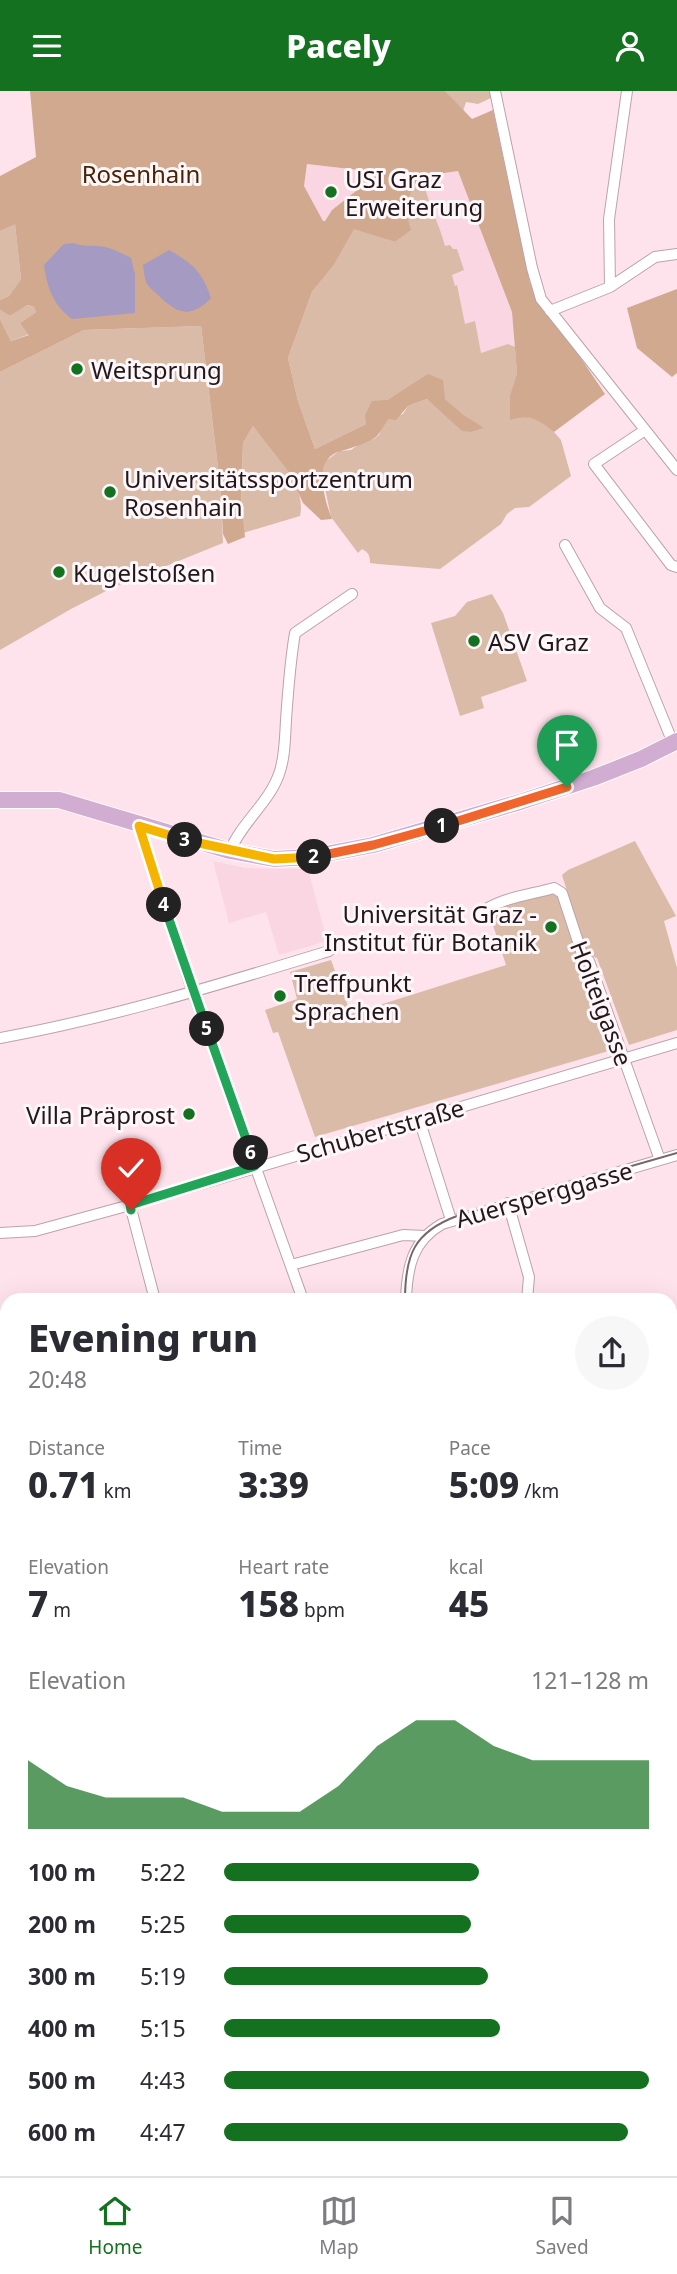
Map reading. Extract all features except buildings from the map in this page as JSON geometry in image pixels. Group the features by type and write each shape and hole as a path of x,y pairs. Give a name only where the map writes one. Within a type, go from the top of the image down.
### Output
{"main road":[{"path":"0,800 59,800 230,851 274,859 320,856 373,845 593,778 675,742"}],"street":[{"path":"495,91 541,299 677,470"},
{"path":"610,287 609,225 627,91"},
{"path":"550,311 610,287 655,257 677,254"},
{"path":"645,429 594,464 671,565 677,567"},
{"path":"565,545 600,608 625,628 675,742"},
{"path":"230,851 235,839 279,773 295,633 352,594"},
{"path":"139,826 193,990 301,1293"},
{"name":"Holteigasse","path":"478,915 484,909 501,902 558,889 584,960 589,961 660,1160"},
{"path":"0,1038 62,1027 329,951"},
{"name":"Schubertstraße","path":"0,1233 35,1231 130,1205 677,1043"},
{"path":"419,1119 451,1220"},
{"name":"Auersperggasse","path":"291,1265 403,1235 425,1236 451,1220 677,1155"},
{"path":"508,1203 529,1277 528,1293"},
{"path":"130,1205 153,1293"},
{"path":"408,1293 411,1261 416,1247 425,1236"}],"shaded area":[{"path":"445,91 490,91 491,98 478,104 466,102 463,111"},
{"name":"USI Graz Erweiterung","path":"307,164 359,169 356,191 332,210 323,222 304,186"},
{"path":"458,171 512,312 517,373 420,381 410,388 423,176"},
{"path":"423,176 445,246 450,245 457,249 464,270 452,275 455,286 457,285 465,324 475,321 481,353 508,344 515,347 517,373 512,391 511,419 523,415 537,419 554,432 561,440 571,476 529,507 515,508 501,524 440,569 370,563 367,553 362,549 358,553 331,517 322,474 326,461 339,451 351,450 364,441 374,439 389,419 403,414 408,406 427,399 472,432 483,428 469,422 423,378 387,400 366,424 315,449 298,401 288,358 312,292 334,265 354,228 395,242 410,230 408,201"},
{"path":"15,223 21,279 9,296 0,300 0,231"},
{"path":"64,244 106,247 131,258 135,274 135,313 72,319 60,308 49,288 44,265"},
{"path":"169,250 190,264 204,281 211,298 197,309 178,310 146,282 143,265"},
{"path":"26,305 34,307 36,312 20,323 30,334 11,341 0,319 0,310 10,316"},
{"name":"Universitätssportzentrum Rosenhain","path":"201,326 220,484 223,543 112,588 0,650 0,372 84,330"},
{"path":"253,426 287,467 298,491 300,516 243,533 243,443"},
{"name":"ASV Graz","path":"492,594 503,613 527,681 481,697 484,708 460,716 431,623 455,616 467,602"},
{"path":"635,841 676,916 664,921 677,968 677,1030 629,1045 597,958 587,954 562,875"},
{"path":"213,861 246,868 308,869 327,941 279,955 266,912 229,923"},
{"path":"557,890 612,1050 315,1137 278,1032 273,1033 265,1010 297,999 290,972 331,960 351,1014 506,965 488,910"}],"green space":[{"name":"Rosenhain","path":"30,91 445,91 472,119 493,110 530,283 605,394 554,432 534,419 523,417 510,420 510,396 517,373 512,312 458,171 423,176 408,201 407,213 411,230 395,242 354,229 334,265 312,292 288,358 298,401 315,449 366,424 365,415 372,401 387,400 428,374 443,380 445,399 484,428 472,432 462,431 427,399 408,406 396,420 389,419 376,437 332,455 326,462 323,470 324,491 332,519 321,520 303,503 289,472 253,426 243,443 241,502 245,537 228,544 223,534 220,484 201,326 84,330 0,372 0,319 11,341 29,335 20,323 36,312 34,307 27,305 10,316 0,310 0,300 9,296 21,279 15,224 0,231 0,176 36,157","holes":["307,164 359,170 356,191 323,221 304,186"]},
{"path":"677,289 677,373 672,377 637,348 627,308"}],"tram line":[{"path":"405,1293 407,1270 415,1247 442,1222 677,1153"}],"place":[{"name":"USI Graz Erweiterung","path":"331,192"},
{"name":"Weitsprung","path":"77,369"},
{"name":"Universitätssportzentrum Rosenhain","path":"110,492"},
{"name":"Kugelstoßen","path":"59,572"},
{"name":"ASV Graz","path":"474,641"},
{"name":"Universität Graz - Institut für Botanik","path":"551,927"},
{"name":"Treffpunkt Sprachen","path":"280,996"},
{"name":"Villa Präprost","path":"189,1114"}],"route":[{"path":"131,1210 130,1205 255,1166 189,981 139,826 245,855 274,859 320,856 373,845 567,787"}]}
